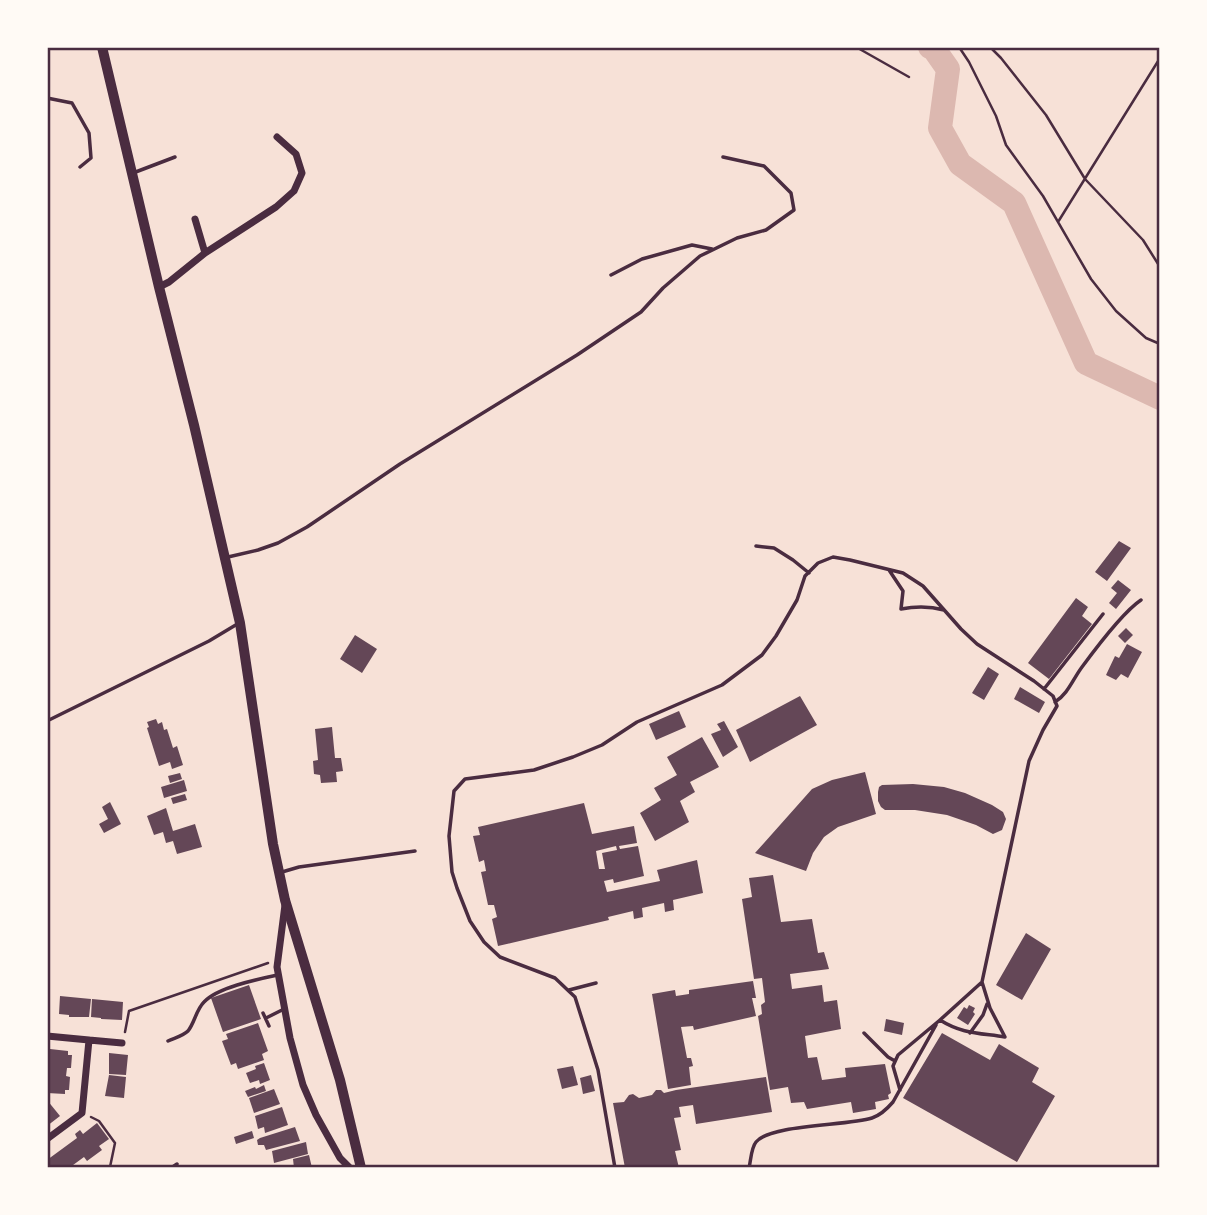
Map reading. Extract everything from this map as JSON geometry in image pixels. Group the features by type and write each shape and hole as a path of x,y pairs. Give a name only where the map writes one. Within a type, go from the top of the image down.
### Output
{"main road":[{"path":"102,47 240,623 273,844 285,900 340,1080 361,1168"}],"street":[{"path":"159,287 205,253 276,207 294,191 302,173 296,153 277,137"},
{"path":"195,219 205,253"},
{"path":"285,900 278,975 290,1038 303,1085 328,1139 350,1168"},
{"path":"47,1036 122,1043"},
{"path":"47,1139 81,1113 89,1040"}],"lane":[{"path":"47,98 72,103 89,132 91,158 80,167"},
{"path":"226,558 278,543 307,527 400,464 640,312 700,256 737,238 766,230 794,210 791,193 764,166 723,156"},
{"path":"131,174 175,157"},
{"path":"611,275 642,259 692,245 714,249"},
{"path":"755,546 774,548 809,572"},
{"path":"615,1168 598,1070 575,997 555,978 500,957 484,942 471,921 452,872 449,836 454,791 465,779 534,770 602,746 637,722 722,685 762,655 797,600 809,572 818,563 832,557 903,573 923,586 977,644 1053,696 1057,706 1029,761 982,982 988,1002 1005,1037 970,1033 939,1022"},
{"path":"888,569 903,591 901,609 929,606 946,610"},
{"path":"1055,702 1062,698 1081,669 1126,613 1141,600"},
{"path":"1044,690 1103,614"},
{"path":"47,720 240,623"},
{"path":"280,872 415,851"},
{"path":"168,1041 187,1033 205,1000 216,993 278,975"},
{"path":"900,1090 893,1066 898,1055 982,982"},
{"path":"569,990 596,983"},
{"path":"970,1033 983,1015 988,1002"},
{"path":"266,1018 284,1009"},
{"path":"263,1013 269,1026"},
{"path":"749,1168 754,1144 762,1136 779,1131 872,1118 886,1111 939,1022"},
{"path":"864,1033 887,1057 895,1061"},
{"path":"171,1168 177,1164"}],"path":[{"path":"856,47 909,77"},
{"path":"959,47 990,105 1006,145 1043,196 1091,279 1116,311 1146,338 1160,344"},
{"path":"992,47 1046,115 1085,179 1143,240 1160,267"},
{"path":"1058,223 1160,58"},
{"path":"127,1022 129,1012 278,960"},
{"path":"81,1113 99,1121 115,1143 110,1167"}],"building":[{"path":"1119,541 1131,548 1107,581 1095,572"},
{"path":"1118,580 1131,590 1116,609 1109,603 1117,593 1111,588"},
{"path":"1076,598 1088,607 1082,616 1092,624 1049,679 1028,663"},
{"path":"1126,628 1133,635 1125,643 1118,636"},
{"path":"355,635 377,649 362,673 340,659"},
{"path":"1127,644 1142,652 1128,678 1121,674 1116,680 1106,675 1115,656 1119,658"},
{"path":"988,667 999,674 984,700 972,693"},
{"path":"1020,687 1045,702 1039,713 1014,699"},
{"path":"800,696 817,725 750,762 736,730"},
{"path":"679,711 686,727 656,740 649,724"},
{"path":"156,719 158,724 162,722 164,730 167,729 173,748 177,746 183,765 172,769 170,762 159,766 147,728 147,722"},
{"path":"724,721 738,747 723,757 711,734 721,730 717,724"},
{"path":"332,727 335,758 341,758 343,771 336,772 337,782 321,783 320,775 314,774 313,761 318,760 315,729"},
{"path":"702,737 719,767 690,782 695,792 680,801 689,822 655,841 640,813 661,800 654,788 677,775 667,757"},
{"path":"865,772 876,814 838,827 824,837 813,853 806,871 755,853 812,789 832,780"},
{"path":"180,773 182,779 170,783 168,776"},
{"path":"184,780 187,791 164,798 161,787"},
{"path":"913,784 944,787 992,805 1003,812 1006,819 1002,830 993,834 947,815 915,810 885,810 881,807 878,801 879,787"},
{"path":"185,794 187,800 173,804 171,798"},
{"path":"110,802 121,824 104,833 99,824 108,819 102,807"},
{"path":"584,803 592,834 634,826 637,843 619,846 620,849 638,846 644,876 614,883 613,879 604,881 607,892 660,881 657,870 697,860 703,893 673,900 674,910 665,912 664,903 642,908 643,917 634,919 633,911 608,917 609,920 498,946 492,919 497,917 494,905 488,905 481,872 486,871 484,860 479,862 473,836 480,835 478,827","holes":["616,846 617,850 602,853 605,869 599,869 596,851"]},
{"path":"166,808 173,831 195,824 202,847 177,854 173,841 166,843 163,832 154,835 147,816"},
{"path":"773,875 781,922 812,919 818,953 824,952 829,969 790,974 792,989 822,985 824,1002 837,1000 841,1029 805,1036 808,1058 817,1057 822,1080 846,1077 845,1068 885,1064 891,1093 888,1095 889,1099 875,1102 876,1109 853,1113 851,1102 807,1109 804,1102 791,1103 788,1087 770,1090 758,1016 762,1014 761,1005 765,1002 762,978 754,979 742,899 752,897 749,878"},
{"path":"1026,933 1051,949 1022,1000 996,985"},
{"path":"753,981 756,998 752,998 756,1016 694,1030 693,1026 681,1027 687,1058 691,1058 693,1066 689,1067 691,1085 668,1089 652,994 675,990 676,996 689,994 689,990"},
{"path":"249,985 261,1019 223,1032 211,998"},
{"path":"60,996 91,999 89,1017 59,1014"},
{"path":"92,999 123,1002 122,1020 91,1017"},
{"path":"969,1005 975,1008 975,1014 968,1025 957,1018 964,1007 967,1009"},
{"path":"886,1019 904,1023 902,1035 884,1031"},
{"path":"258,1023 268,1051 262,1054 264,1060 238,1069 236,1063 231,1065 222,1041 228,1039 226,1034"},
{"path":"942,1033 990,1060 999,1044 1039,1068 1032,1082 1055,1096 1017,1162 903,1098"},
{"path":"50,1049 68,1051 68,1055 72,1055 71,1068 67,1068 66,1076 70,1077 69,1090 65,1090 65,1094 47,1093"},
{"path":"109,1053 128,1055 126,1075 109,1074"},
{"path":"264,1063 270,1080 260,1084 259,1080 250,1083 246,1073"},
{"path":"573,1066 578,1085 562,1089 557,1069"},
{"path":"109,1075 126,1077 124,1098 105,1096"},
{"path":"591,1075 595,1091 583,1094 580,1078"},
{"path":"766,1077 772,1112 696,1124 693,1105 679,1107 681,1117 674,1118 681,1150 675,1151 679,1168 625,1168 613,1103 624,1102 633,1094 639,1098 652,1095 656,1090 664,1093"},
{"path":"264,1085 266,1091 248,1097 245,1091"},
{"path":"274,1089 280,1104 254,1113 249,1098"},
{"path":"47,1100 60,1116 47,1126"},
{"path":"282,1107 288,1125 265,1133 264,1127 258,1129 255,1116"},
{"path":"97,1123 109,1139 99,1146 102,1150 87,1161 84,1157 69,1168 47,1168 47,1160 77,1138 75,1134 80,1130 83,1134"},
{"path":"295,1127 300,1141 266,1150 264,1145 258,1145 257,1140 260,1138"},
{"path":"252,1131 254,1138 236,1144 234,1137"},
{"path":"306,1142 308,1154 274,1163 272,1151"},
{"path":"309,1155 312,1168 294,1168 293,1159"}],"waterway":[{"path":"930,47 948,69 940,128 960,164 1014,203 1086,363 1160,398"}]}
